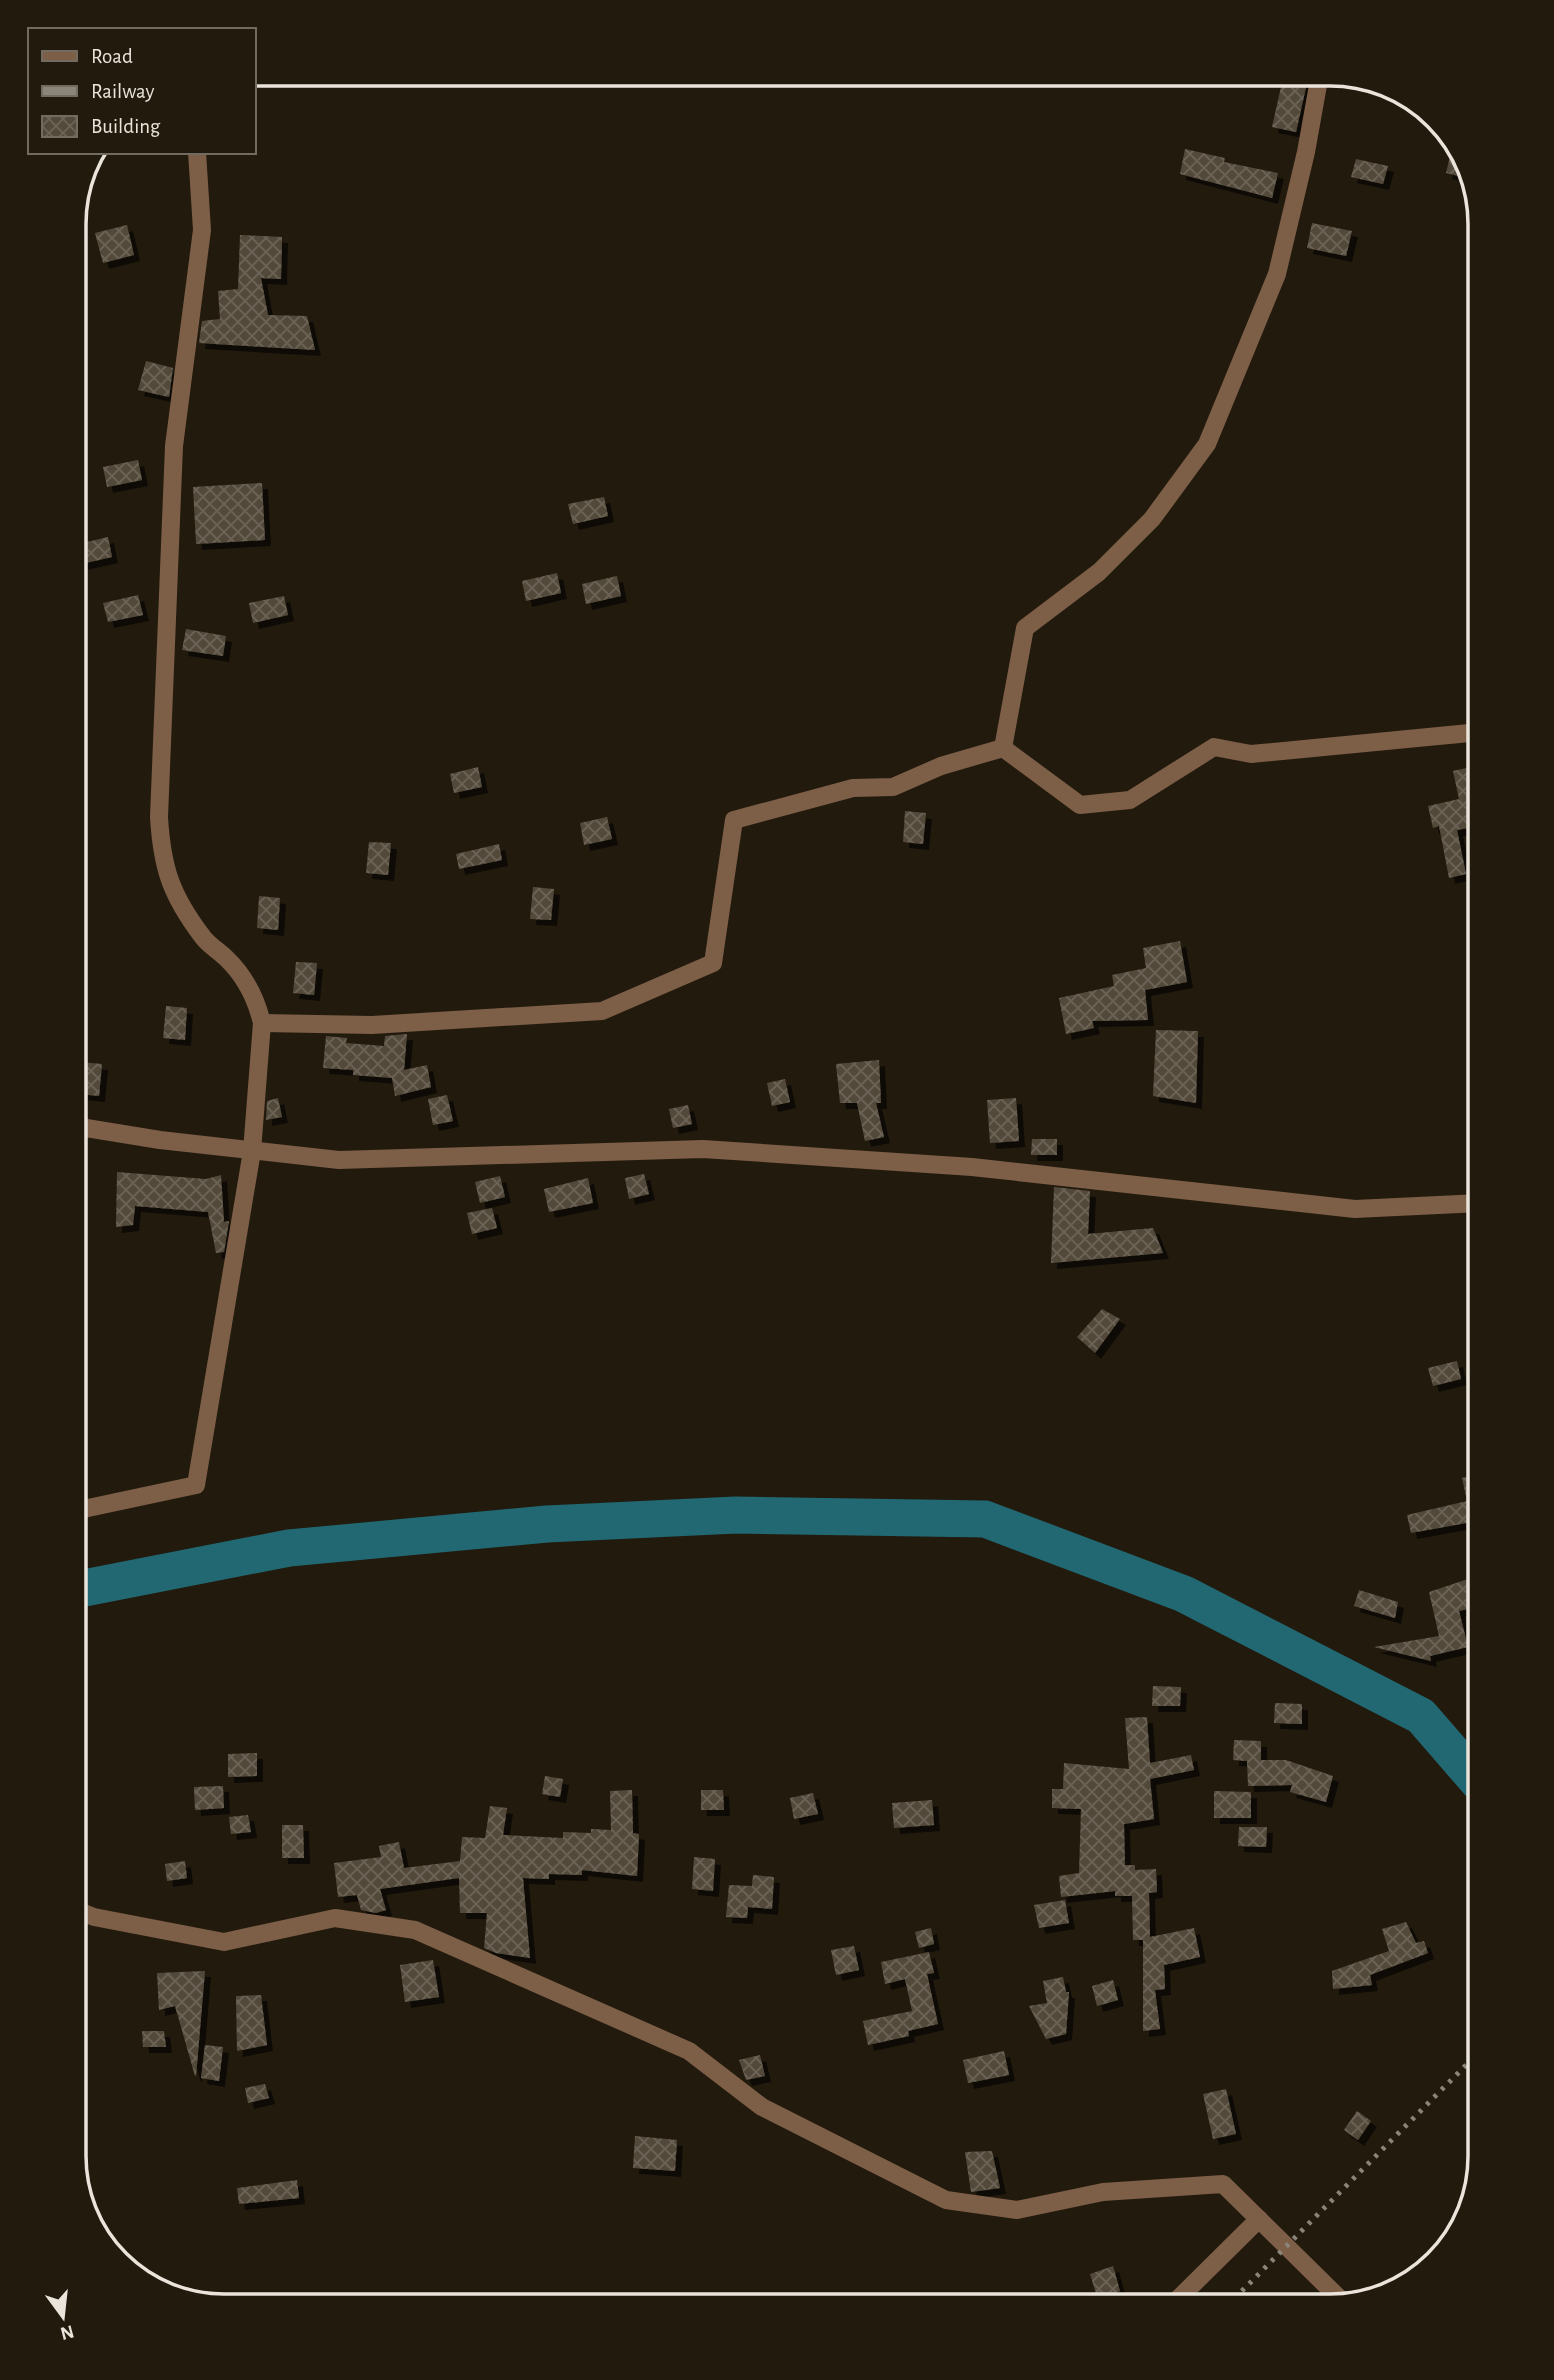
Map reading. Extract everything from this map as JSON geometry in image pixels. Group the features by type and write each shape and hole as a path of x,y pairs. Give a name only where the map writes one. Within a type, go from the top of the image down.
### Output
{"street":[{"path":"1003,748 1025,628 1099,572 1153,519 1207,444 1276,274 1306,152 1318,86"},
{"path":"86,1508 196,1485 252,1151 262,1023 257,1003 244,979 203,938 170,887 161,855 160,790 174,446 184,387 202,230 197,154"},
{"path":"1003,748 1080,805 1130,800 1214,747 1251,754 1468,733"},
{"path":"262,1023 372,1025 602,1011 713,963 734,820 853,788 893,787 941,766 1003,748"},
{"path":"86,1128 339,1160 703,1149 972,1167 1355,1209 1468,1204"},
{"path":"86,1914 224,1942 334,1918 415,1930 689,2051 762,2107 946,2200 1017,2210 1103,2192 1223,2184 1335,2294"},
{"path":"1183,2294 1259,2219"}],"building":[{"path":"1281,86 1306,86 1296,132 1272,127"},
{"path":"1185,149 1225,158 1224,162 1278,173 1272,198 1180,174"},
{"path":"1450,156 1460,176 1446,173"},
{"path":"1356,159 1388,166 1383,184 1351,177"},
{"path":"1312,223 1352,231 1346,256 1307,248"},
{"path":"127,225 134,255 103,263 95,233"},
{"path":"240,235 282,237 281,279 261,278 268,315 307,316 315,350 199,343 202,321 220,319 218,291 238,289"},
{"path":"146,361 173,368 169,397 138,390"},
{"path":"138,460 142,480 107,487 103,467"},
{"path":"262,483 265,540 196,544 193,487"},
{"path":"604,497 608,516 573,524 568,504"},
{"path":"108,537 112,557 86,563 86,542"},
{"path":"557,573 561,593 526,601 522,581"},
{"path":"617,576 621,596 586,604 582,584"},
{"path":"138,595 143,615 108,622 103,603"},
{"path":"284,596 288,615 253,623 249,603"},
{"path":"186,629 226,636 223,656 182,650"},
{"path":"478,767 482,787 454,793 450,774"},
{"path":"1468,768 1468,828 1457,830 1466,874 1449,878 1439,826 1433,828 1428,806 1459,799 1453,771"},
{"path":"905,811 926,813 923,844 903,842"},
{"path":"607,817 612,839 584,845 580,823"},
{"path":"369,842 391,843 388,875 366,873"},
{"path":"499,844 502,860 459,869 456,854"},
{"path":"533,887 554,889 551,920 530,919"},
{"path":"259,896 280,898 278,930 257,928"},
{"path":"1180,941 1187,982 1145,990 1148,1020 1092,1021 1094,1028 1066,1034 1059,998 1114,986 1112,975 1146,968 1143,948"},
{"path":"296,962 317,963 314,995 293,993"},
{"path":"166,1006 187,1008 185,1040 163,1038"},
{"path":"1156,1030 1198,1031 1196,1103 1153,1096"},
{"path":"407,1034 404,1070 427,1065 431,1087 395,1096 392,1078 353,1075 353,1070 323,1068 326,1036 347,1038 346,1043 384,1046 385,1036"},
{"path":"879,1060 881,1103 876,1103 884,1137 865,1141 857,1103 840,1103 836,1064"},
{"path":"86,1063 102,1064 99,1096 86,1095"},
{"path":"785,1079 790,1102 772,1106 767,1083"},
{"path":"447,1095 453,1121 433,1125 428,1099"},
{"path":"278,1098 282,1117 266,1120 267,1101"},
{"path":"1016,1098 1019,1141 990,1143 987,1100"},
{"path":"688,1105 692,1124 673,1128 669,1109"},
{"path":"1032,1139 1057,1139 1057,1155 1031,1155"},
{"path":"117,1172 206,1179 221,1175 224,1222 229,1221 224,1252 216,1253 208,1212 135,1206 133,1225 116,1227"},
{"path":"644,1174 649,1194 629,1199 625,1178"},
{"path":"500,1176 505,1197 480,1203 475,1182"},
{"path":"588,1178 593,1203 549,1212 544,1189"},
{"path":"1054,1187 1090,1191 1088,1234 1153,1228 1163,1253 1051,1263"},
{"path":"492,1208 497,1228 472,1234 467,1213"},
{"path":"1102,1309 1120,1319 1095,1353 1077,1337"},
{"path":"1457,1361 1461,1379 1433,1386 1428,1368"},
{"path":"1468,1477 1468,1523 1411,1533 1407,1515 1467,1501 1462,1478"},
{"path":"1468,1579 1468,1609 1459,1611 1468,1647 1430,1656 1431,1661 1374,1647 1439,1636 1429,1592"},
{"path":"1359,1590 1398,1602 1395,1618 1354,1606"},
{"path":"1153,1686 1181,1687 1180,1706 1152,1706"},
{"path":"1275,1703 1302,1704 1302,1724 1274,1723"},
{"path":"1147,1717 1150,1763 1191,1755 1194,1770 1150,1779 1154,1819 1124,1824 1125,1865 1135,1865 1135,1870 1156,1869 1157,1892 1149,1893 1150,1937 1194,1928 1200,1957 1164,1965 1165,1989 1155,1990 1160,2029 1143,2031 1143,1940 1133,1940 1132,1896 1115,1896 1115,1891 1061,1897 1059,1876 1079,1873 1081,1809 1052,1808 1052,1789 1063,1789 1064,1763 1129,1769 1125,1718"},
{"path":"1234,1740 1261,1741 1261,1760 1286,1760 1333,1776 1326,1802 1290,1792 1292,1785 1248,1786 1247,1761 1233,1760"},
{"path":"257,1753 257,1776 228,1777 228,1754"},
{"path":"545,1776 563,1779 560,1797 542,1794"},
{"path":"223,1786 224,1808 195,1810 194,1787"},
{"path":"632,1790 633,1833 639,1834 637,1876 582,1870 582,1875 549,1874 549,1879 523,1878 530,1958 496,1953 484,1948 487,1913 460,1913 459,1878 380,1889 386,1910 376,1913 361,1910 357,1895 338,1897 334,1863 381,1857 379,1846 399,1842 404,1868 460,1861 462,1837 485,1838 490,1806 507,1808 503,1835 563,1838 563,1832 591,1833 591,1829 611,1830 610,1791"},
{"path":"701,1790 723,1790 724,1810 701,1810"},
{"path":"1214,1791 1251,1792 1251,1818 1214,1818"},
{"path":"813,1793 818,1814 794,1819 790,1798"},
{"path":"932,1800 934,1825 894,1828 892,1803"},
{"path":"248,1815 251,1832 231,1834 229,1817"},
{"path":"282,1825 303,1825 304,1858 282,1858"},
{"path":"1239,1827 1267,1827 1266,1847 1238,1846"},
{"path":"694,1857 715,1859 713,1891 692,1889"},
{"path":"185,1861 187,1878 167,1881 165,1864"},
{"path":"753,1875 774,1877 772,1909 748,1907 747,1918 726,1917 729,1885 752,1886"},
{"path":"1065,1900 1069,1923 1039,1928 1034,1905"},
{"path":"1406,1922 1416,1943 1424,1941 1428,1953 1370,1975 1372,1985 1333,1989 1332,1971 1389,1951 1382,1929"},
{"path":"931,1928 934,1944 919,1948 915,1932"},
{"path":"854,1946 859,1970 836,1975 831,1950"},
{"path":"929,1952 934,1973 927,1974 938,2024 908,2031 909,2036 868,2045 863,2021 912,2011 905,1979 885,1984 881,1962"},
{"path":"433,1960 439,1997 405,2002 400,1965"},
{"path":"205,1971 195,2076 175,2006 159,2010 157,1973"},
{"path":"1063,1977 1066,1992 1069,1992 1066,2034 1046,2039 1029,2006 1047,2003 1043,1981"},
{"path":"1113,1980 1118,2000 1097,2006 1092,1986"},
{"path":"261,1995 267,2045 237,2051 236,1996"},
{"path":"142,2031 164,2031 166,2047 143,2047"},
{"path":"205,2045 223,2047 219,2081 201,2078"},
{"path":"1004,2051 1009,2075 968,2083 963,2060"},
{"path":"760,2055 765,2076 746,2080 739,2060"},
{"path":"265,2084 269,2098 248,2103 245,2088"},
{"path":"1226,2089 1236,2134 1213,2139 1203,2094"},
{"path":"1357,2111 1371,2121 1358,2140 1344,2130"},
{"path":"635,2136 677,2140 675,2171 633,2168"},
{"path":"992,2151 1000,2188 971,2192 965,2152"},
{"path":"297,2180 299,2198 239,2204 237,2188"},
{"path":"1113,2266 1120,2291 1096,2294 1090,2274"}],"waterway":[{"path":"86,1588 289,1548 547,1524 736,1515 985,1519 1184,1594 1421,1716 1468,1770"}],"railway":[{"path":"1239,2294 1468,2063"}]}
